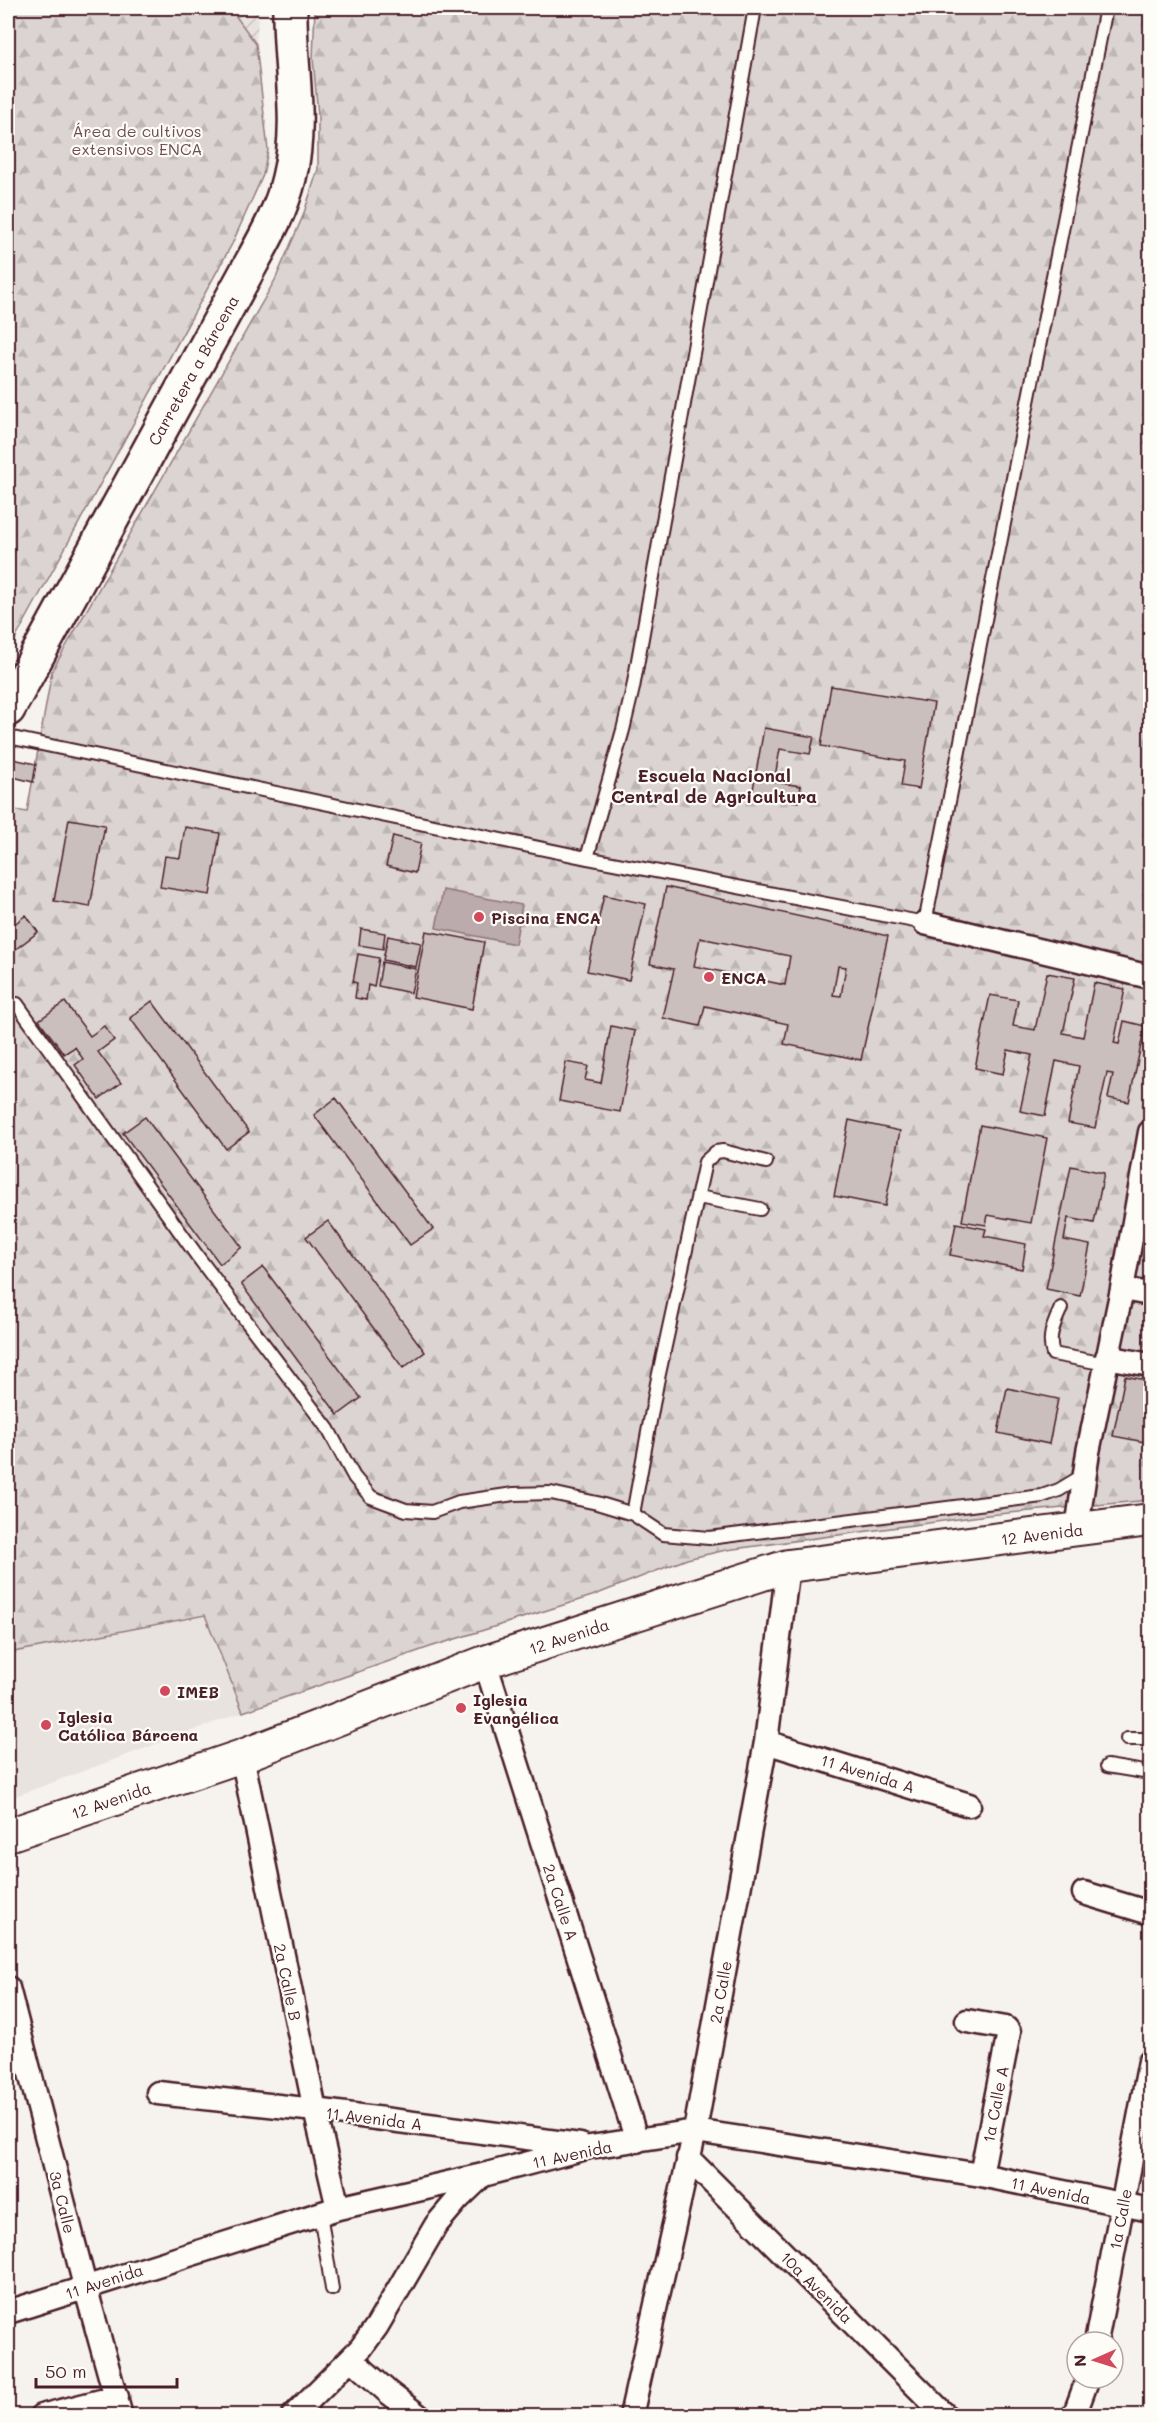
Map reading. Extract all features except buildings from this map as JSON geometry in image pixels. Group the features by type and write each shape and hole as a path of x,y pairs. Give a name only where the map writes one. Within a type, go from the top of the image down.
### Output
{"main road":[{"name":"Carretera a Bárcena","path":"8,709 252,262 282,201 291,166 295,130 290,8"},
{"name":"12 Avenida","path":"8,1835 242,1756 485,1662 788,1566 1150,1520"}],"street":[{"path":"925,923 1150,977"},
{"path":"1077,1529 1084,1475 1122,1289 1150,1132"},
{"path":"1122,1289 1150,1294"},
{"path":"1107,1360 1150,1365"},
{"name":"2a Calle","path":"631,2415 695,2131 766,1742 788,1566"},
{"name":"2a Calle A","path":"485,1662 637,2141"},
{"name":"11 Avenida A","path":"766,1742 969,1805"},
{"name":"2a Calle B","path":"242,1756 315,2110 329,2210"},
{"path":"1084,1893 1150,1913"},
{"name":"3a Calle","path":"8,1988 15,2048 119,2406"},
{"name":"1a Calle A","path":"967,2021 1006,2028 1009,2032 981,2175"},
{"name":"1a Calle","path":"1098,2330 1150,2061"},
{"name":"11 Avenida A","path":"158,2093 315,2110 590,2146"},
{"name":"11 Avenida","path":"8,2312 329,2210 483,2175 590,2146 695,2131 981,2175 1150,2210"},
{"name":"10a Avenida","path":"688,2158 941,2413"},
{"path":"294,2415 362,2348 436,2225 483,2175"},
{"path":"351,2359 389,2393 419,2415"},
{"path":"1074,2415 1083,2390"},
{"path":"41,2415 119,2406"}],"lane":[{"path":"587,858 633,688 755,8"},
{"path":"8,737 587,858 925,923 1106,8"},
{"path":"18,1004 198,1257 328,1428 354,1477 371,1497 406,1510 432,1512 459,1502 514,1494 551,1493 633,1514 663,1534 709,1538 1042,1496 1059,1491 1084,1475"},
{"path":"633,1514 657,1383 705,1162 716,1152 730,1152 766,1162"},
{"path":"698,1197 760,1209"},
{"path":"1061,1308 1052,1327 1049,1343 1053,1354 1107,1360"},
{"path":"1127,1738 1150,1739"},
{"path":"1107,1766 1150,1773"},
{"name":"2a Calle B","path":"329,2210 332,2289"}],"shaded area":[{"path":"230,8 259,8 256,44"},
{"name":"Piscina ENCA","path":"443,890 522,905 515,944 436,928"},
{"path":"205,1615 243,1712 8,1799 8,1652"}],"green space":[{"name":"Área de cultivos extensivos ENCA","path":"8,8 230,8 256,44 268,150 263,175 232,244 8,652"},
{"path":"315,8 1150,8 1150,1500 988,1515 726,1550 687,1559 592,1596 430,1647 243,1712 205,1615 8,1653 8,809 27,812 52,671 275,280 303,216 318,169 318,116 313,58"}],"place":[{"name":"Piscina ENCA","path":"479,917"},
{"name":"ENCA","path":"709,977"},
{"name":"IMEB","path":"165,1691"},
{"name":"Iglesia Evangélica","path":"461,1708"},
{"name":"Iglesia Católica Bárcena","path":"46,1725"}],"district":[{"name":"Escuela Nacional Central de Agricultura","path":"714,785"}]}
